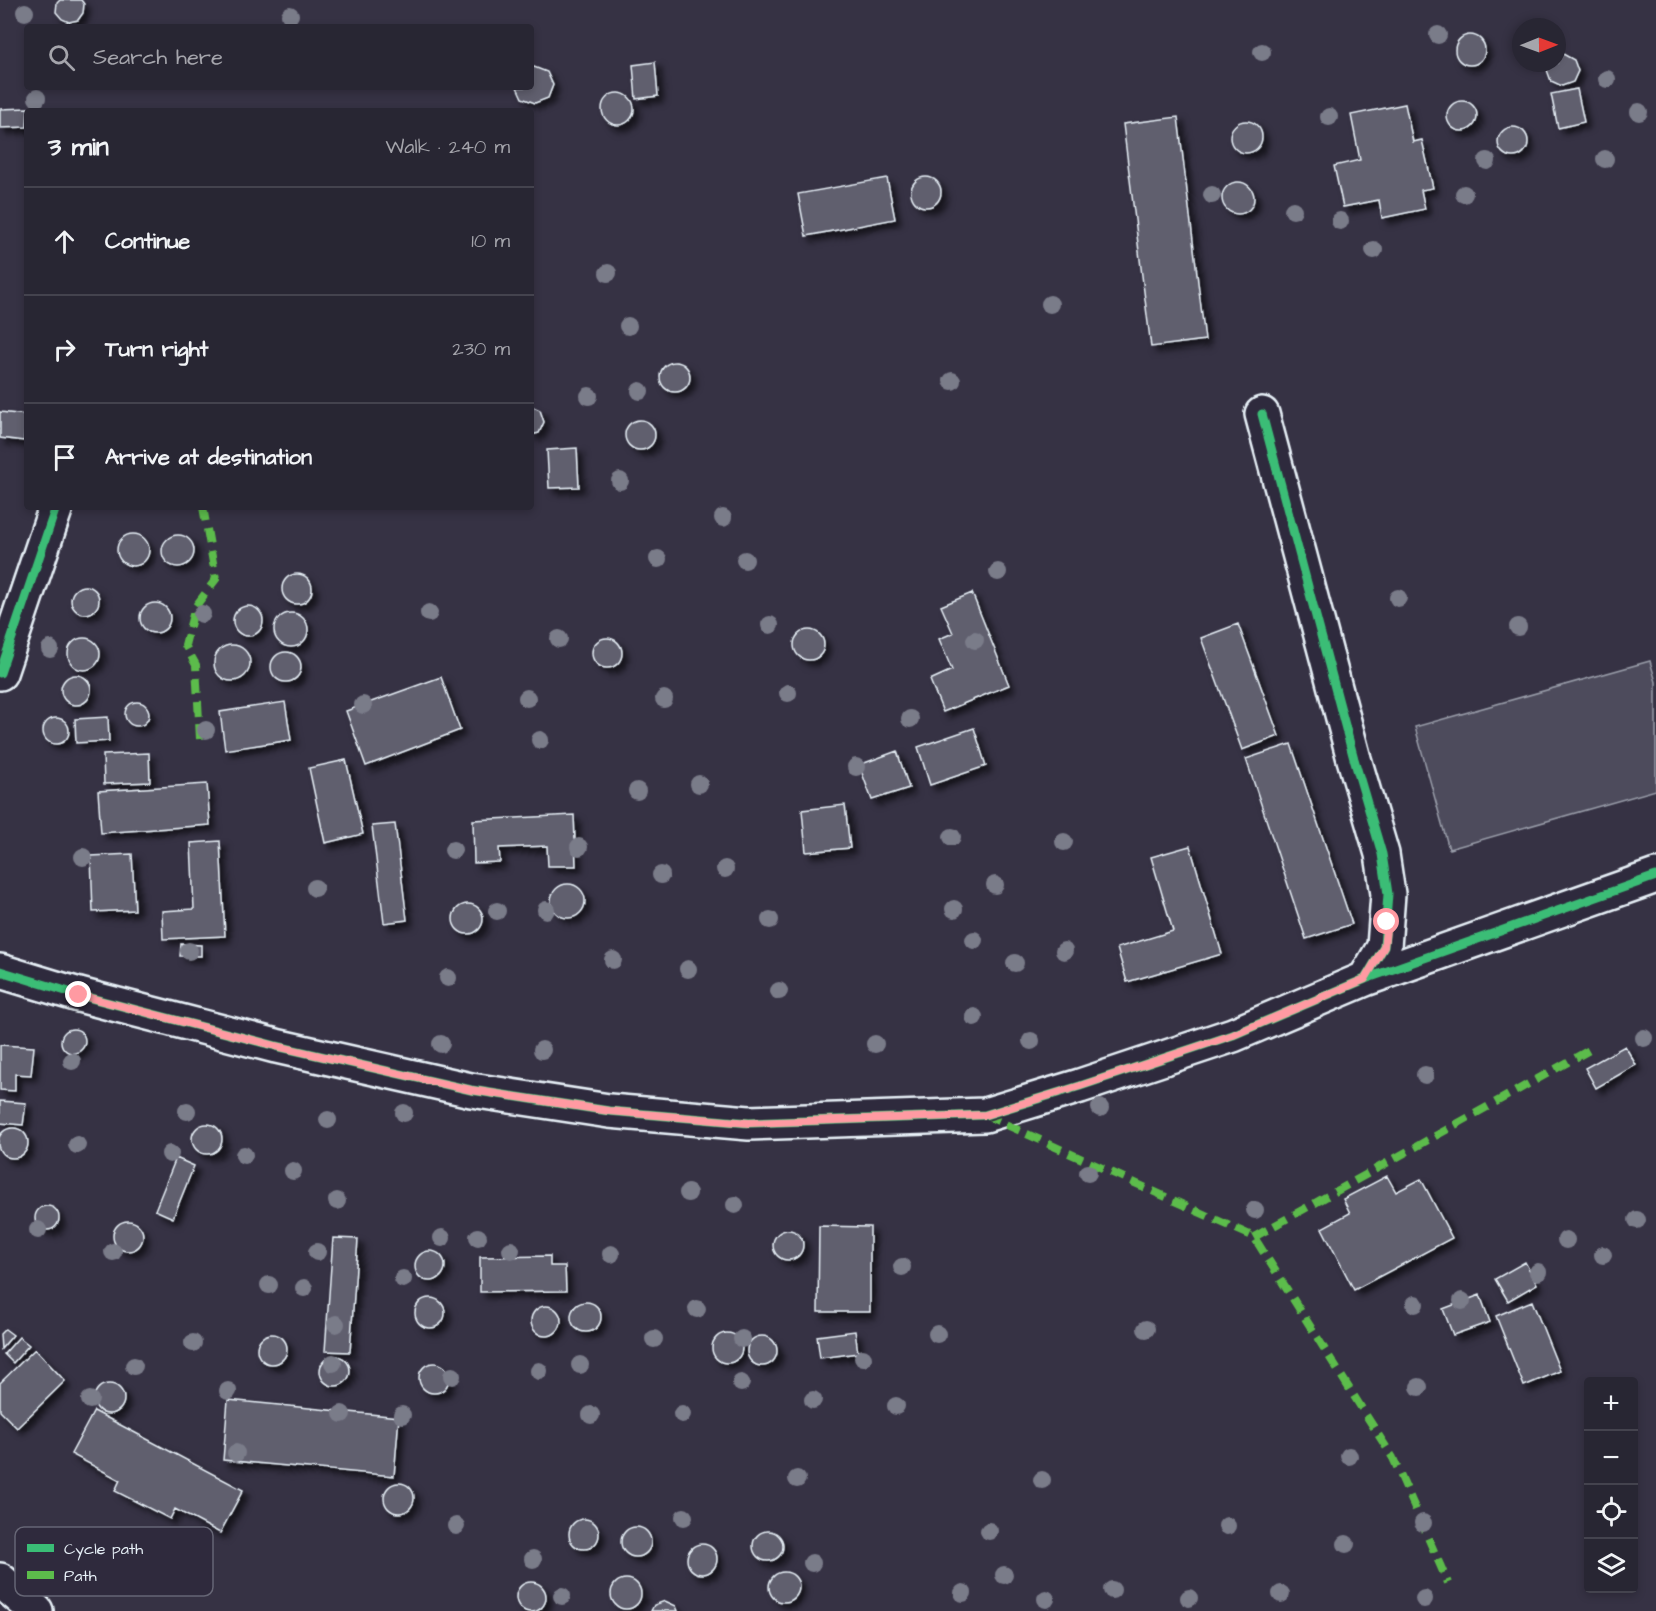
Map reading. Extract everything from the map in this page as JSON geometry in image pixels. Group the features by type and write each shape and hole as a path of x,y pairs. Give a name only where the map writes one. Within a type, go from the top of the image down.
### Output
{"street":[{"path":"1262,414 1354,759 1382,855 1388,894 1384,947 1365,979"},
{"path":"0,673 55,510"},
{"path":"0,971 79,995 276,1046 471,1090 609,1111 749,1123 985,1115 1233,1035 1365,979 1656,876"},
{"path":"0,1580 15,1593"},
{"path":"19,1596 36,1611"}],"shaded area":[{"path":"1650,661 1656,682 1656,790 1449,849 1415,727"}],"building":[{"path":"60,0 81,0 84,4 83,13 78,20 69,22 62,19 56,12 57,3"},
{"path":"1470,35 1476,36 1484,44 1484,56 1476,64 1470,65 1464,64 1456,56 1455,50 1456,44 1464,36"},
{"path":"1566,56 1574,60 1578,71 1573,82 1562,86 1551,81 1548,72 1566,72"},
{"path":"655,62 658,96 636,99 633,65"},
{"path":"534,67 547,72 553,85 548,98 535,103 522,98 518,90 534,90"},
{"path":"1577,89 1584,122 1558,128 1551,94"},
{"path":"618,93 629,98 634,109 629,120 618,125 607,120 602,109 607,98"},
{"path":"1462,101 1473,105 1477,116 1473,127 1462,131 1451,127 1447,116 1451,105"},
{"path":"1405,104 1413,142 1422,140 1433,188 1421,190 1425,209 1382,218 1379,200 1343,207 1334,166 1360,160 1351,115"},
{"path":"24,108 24,127 0,128 0,109"},
{"path":"1178,117 1205,340 1151,347 1123,124"},
{"path":"1246,121 1257,126 1262,137 1257,148 1246,153 1235,148 1230,137 1235,126"},
{"path":"1513,127 1524,131 1528,142 1524,153 1513,157 1502,153 1498,142 1502,131"},
{"path":"926,177 937,181 941,192 937,203 926,207 915,203 911,192 915,181"},
{"path":"887,178 895,219 806,236 798,194"},
{"path":"1238,182 1250,186 1254,198 1250,210 1238,214 1226,210 1222,198 1226,186"},
{"path":"675,362 686,366 690,377 686,388 675,392 664,388 660,377 664,366"},
{"path":"534,407 540,410 544,422 539,433 534,434"},
{"path":"0,412 24,415 24,441 0,438"},
{"path":"640,420 651,424 655,435 651,446 640,450 629,446 625,435 629,424"},
{"path":"577,448 579,487 549,488 547,450"},
{"path":"133,534 144,539 149,550 144,561 133,566 122,561 117,550 122,539"},
{"path":"178,535 189,540 194,551 189,562 178,567 167,562 162,551 167,540"},
{"path":"297,574 308,578 312,589 308,600 297,604 286,600 282,589 286,578"},
{"path":"85,586 95,590 99,600 95,610 85,614 75,610 71,600 75,590"},
{"path":"972,593 1009,685 943,712 930,680 952,670 939,639 953,633 941,606"},
{"path":"155,603 166,607 170,618 166,629 155,633 144,629 140,618 144,607"},
{"path":"248,606 259,610 263,621 259,632 248,636 237,632 233,621 237,610"},
{"path":"291,613 303,618 308,630 303,642 291,647 279,642 274,630 279,618"},
{"path":"1238,624 1279,736 1242,750 1201,638"},
{"path":"809,630 820,634 824,645 820,656 809,660 798,656 794,645 798,634"},
{"path":"84,638 96,642 100,654 96,666 84,670 72,666 68,654 72,642"},
{"path":"607,638 618,642 622,653 618,664 607,668 596,664 592,653 596,642"},
{"path":"232,645 244,651 250,663 244,675 232,681 220,675 214,663 220,651"},
{"path":"286,652 297,656 301,667 297,678 286,682 275,678 271,667 275,656"},
{"path":"76,675 87,679 91,690 87,701 76,705 65,701 61,690 65,679"},
{"path":"441,677 460,730 366,766 346,711"},
{"path":"137,702 146,705 149,714 146,723 137,726 128,723 125,714 128,705"},
{"path":"285,702 291,740 225,750 220,712"},
{"path":"108,717 109,741 76,743 75,719"},
{"path":"56,718 65,722 69,731 65,740 56,744 47,740 43,731 47,722"},
{"path":"974,728 986,766 930,785 918,747"},
{"path":"1291,744 1352,924 1306,939 1246,759"},
{"path":"897,751 909,788 872,800 859,765"},
{"path":"149,753 150,782 104,784 103,755"},
{"path":"346,760 363,834 325,843 309,768"},
{"path":"207,784 210,825 101,833 98,791"},
{"path":"845,805 850,848 806,852 802,810"},
{"path":"574,815 576,866 548,866 547,846 499,848 500,862 474,863 473,820"},
{"path":"395,824 407,920 384,923 372,826"},
{"path":"220,841 225,936 163,939 162,911 194,909 191,843"},
{"path":"1190,846 1222,954 1127,982 1117,948 1173,931 1151,857"},
{"path":"132,854 135,910 93,912 91,856"},
{"path":"568,884 580,889 585,901 580,913 568,918 556,913 551,901 556,889"},
{"path":"468,904 479,908 483,919 479,930 468,934 457,930 453,919 457,908"},
{"path":"181,944 201,945 201,956 180,956"},
{"path":"73,1029 82,1032 85,1041 82,1050 73,1053 64,1050 61,1041 64,1032"},
{"path":"0,1045 34,1047 31,1075 15,1074 15,1091 0,1090"},
{"path":"1625,1046 1636,1065 1596,1088 1585,1068"},
{"path":"0,1101 26,1103 23,1125 0,1123"},
{"path":"207,1124 218,1128 222,1139 218,1150 207,1154 196,1150 192,1139 196,1128"},
{"path":"7,1129 19,1129 27,1137 27,1149 19,1157 7,1157 -1,1149 -1,1137"},
{"path":"176,1158 194,1166 173,1218 155,1210"},
{"path":"1387,1176 1396,1192 1421,1179 1452,1238 1354,1290 1322,1228 1350,1213 1343,1199"},
{"path":"47,1206 52,1207 58,1213 58,1223 52,1229 47,1230 42,1229 36,1223 35,1218 36,1213 42,1207"},
{"path":"128,1221 139,1225 143,1236 139,1247 128,1251 117,1247 113,1236 117,1225"},
{"path":"819,1226 870,1227 870,1312 818,1312"},
{"path":"788,1230 799,1234 803,1245 799,1256 788,1260 777,1256 773,1245 777,1234"},
{"path":"333,1238 358,1239 350,1352 325,1351"},
{"path":"430,1251 441,1255 445,1266 441,1277 430,1281 419,1277 415,1266 419,1255"},
{"path":"550,1256 550,1266 565,1266 566,1291 480,1292 480,1257"},
{"path":"1525,1262 1537,1284 1508,1301 1495,1279"},
{"path":"1480,1295 1490,1322 1453,1335 1443,1309"},
{"path":"430,1298 441,1302 445,1313 441,1324 430,1328 419,1324 415,1313 419,1302"},
{"path":"1532,1301 1560,1371 1524,1386 1496,1316"},
{"path":"586,1302 597,1306 601,1317 597,1328 586,1332 575,1328 571,1317 575,1306"},
{"path":"546,1306 557,1310 561,1321 557,1332 546,1336 535,1332 531,1321 535,1310"},
{"path":"5,1329 13,1335 1,1349 0,1334"},
{"path":"855,1331 858,1353 820,1358 817,1336"},
{"path":"727,1333 738,1337 742,1348 738,1359 727,1363 716,1359 712,1348 716,1337"},
{"path":"272,1334 283,1338 287,1349 283,1360 272,1364 261,1360 257,1349 261,1338"},
{"path":"762,1336 773,1340 777,1351 773,1362 762,1366 751,1362 747,1351 751,1340"},
{"path":"19,1337 29,1345 13,1363 4,1354"},
{"path":"35,1349 65,1381 17,1428 0,1411 0,1383"},
{"path":"335,1356 346,1360 350,1371 346,1382 335,1386 324,1382 320,1371 324,1360"},
{"path":"434,1363 445,1367 449,1378 445,1389 434,1393 423,1389 419,1378 423,1367"},
{"path":"109,1384 120,1388 124,1399 120,1410 109,1414 98,1410 94,1399 98,1388"},
{"path":"228,1400 399,1417 394,1476 223,1460"},
{"path":"94,1411 243,1490 220,1533 213,1527 209,1527 175,1509 170,1519 115,1491 120,1480 71,1454"},
{"path":"399,1483 410,1487 414,1498 410,1509 399,1513 388,1509 384,1498 388,1487"},
{"path":"584,1519 595,1523 599,1534 595,1545 584,1549 573,1545 569,1534 573,1523"},
{"path":"636,1527 647,1531 651,1542 647,1553 636,1557 625,1553 621,1542 625,1531"},
{"path":"768,1531 779,1535 783,1546 779,1557 768,1561 757,1557 753,1546 757,1535"},
{"path":"702,1544 713,1548 717,1559 713,1570 702,1574 691,1570 687,1559 691,1548"},
{"path":"784,1572 795,1576 799,1587 795,1598 784,1602 773,1598 769,1587 773,1576"},
{"path":"626,1579 637,1583 641,1594 637,1605 626,1609 615,1605 611,1594 615,1583"},
{"path":"531,1582 542,1586 546,1597 542,1608 531,1612 520,1608 516,1597 520,1586"},
{"path":"665,1601 676,1606 678,1611 651,1611 654,1605"}],"marked path":[{"path":"200,739 196,665 185,645 195,607 216,579 204,510"},
{"path":"1254,1237 1593,1048"},
{"path":"985,1115 1254,1237 1393,1458 1448,1583"}],"cycle path":[{"path":"1262,414 1354,759 1382,854 1388,894 1384,947 1365,979"},
{"path":"0,673 55,510"},
{"path":"0,971 79,995 276,1046 471,1090 609,1111 749,1123 985,1115 1233,1035 1365,979 1656,876"}],"route":[{"path":"79,995 276,1046 471,1090 609,1111 749,1123 985,1115 1233,1035 1365,979 1384,947 1387,922"}]}
